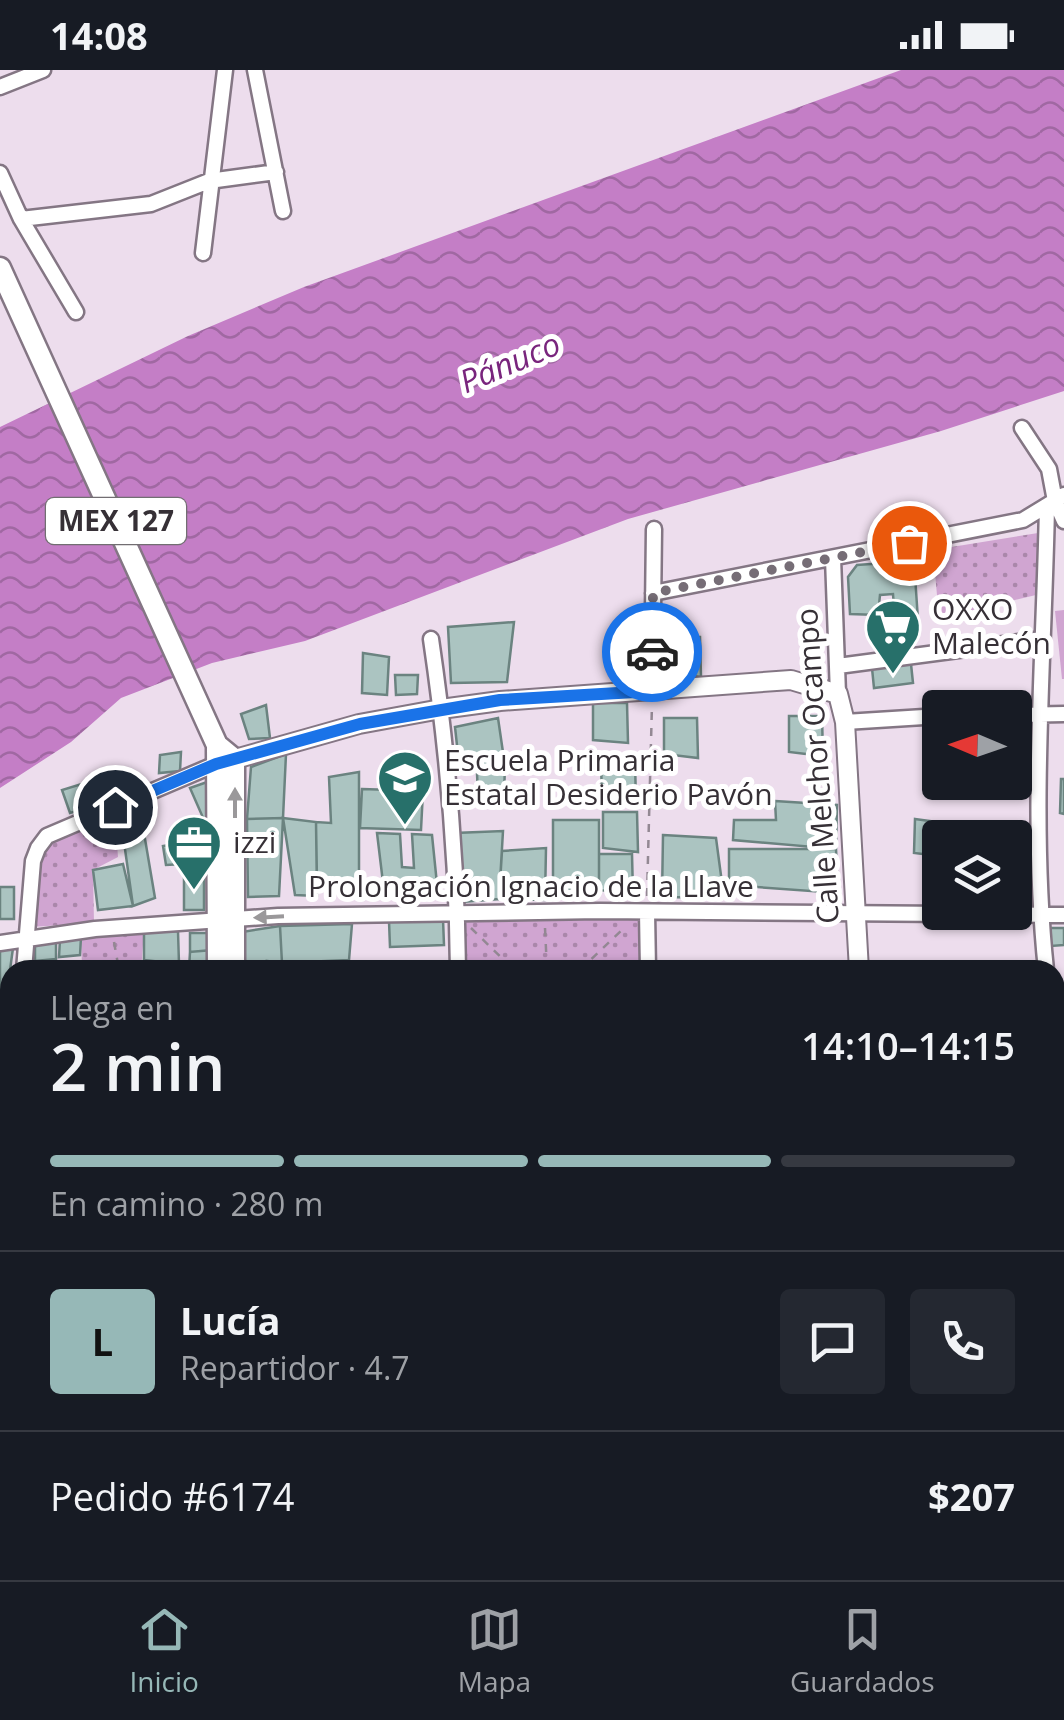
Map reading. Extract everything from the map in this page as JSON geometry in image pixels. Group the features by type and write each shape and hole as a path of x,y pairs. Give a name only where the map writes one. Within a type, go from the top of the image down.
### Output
{"main road":[{"name":"MEX 127","path":"0,268 222,756 227,919 233,960"},
{"name":"MEX 127","path":"220,960 227,919"}],"street":[{"path":"7,80 43,70"},
{"path":"203,252 225,70"},
{"path":"255,70 284,211"},
{"path":"21,219 151,204 209,181 276,172"},
{"path":"0,174 21,219 76,312"},
{"path":"1022,428 1049,469 1055,501 1064,521"},
{"path":"653,593 1023,520 1055,501"},
{"path":"1045,960 1040,915 1042,639 1055,501"},
{"path":"652,691 654,530"},
{"name":"Calle Melchor Ocampo","path":"832,558 858,960"},
{"path":"431,639 460,917 458,960"},
{"path":"838,666 1042,639"},
{"path":"25,960 38,848 48,836 222,756 360,724 500,700 791,680 838,694"},
{"path":"1032,715 1064,714"},
{"path":"845,722 922,717"},
{"path":"641,914 647,960"},
{"name":"Prolongación Ignacio de la Llave","path":"0,943 227,919 641,914 1064,915"}],"path":[{"path":"591,960 641,914 652,691"},
{"path":"460,917 504,960"},
{"path":"545,917 547,960"},
{"path":"113,934 117,960"}],"shaded area":[{"path":"1038,533 1036,595 939,618 933,550"},
{"path":"1064,610 1064,679 1062,679 1055,611"},
{"path":"136,807 144,833 117,844 118,857 93,870 94,923 31,927 35,876 42,849 89,822"},
{"path":"647,912 648,960 458,960 457,914"},
{"path":"144,932 142,960 82,960 81,937"}],"water":[{"name":"Pánuco","path":"901,70 1064,70 1064,391 941,431 628,519 305,641 212,663 121,698 71,742 0,788 0,427 188,336 304,287"}],"building":[{"path":"914,561 918,620 895,621 893,594 880,595 878,615 850,614 848,577 857,565"},
{"path":"514,622 507,682 451,683 448,627"},
{"path":"666,637 700,637 701,677 667,673"},
{"path":"363,653 389,657 387,695 362,693"},
{"name":"OXXO Malecón","path":"911,664 913,683 874,688 872,668"},
{"path":"395,675 418,675 417,694 396,695"},
{"path":"593,703 627,703 628,743 593,740"},
{"path":"266,705 270,738 249,739 241,714"},
{"path":"789,716 822,716 823,756 789,752"},
{"path":"498,718 505,766 460,773 455,727"},
{"path":"664,718 697,718 698,758 664,754"},
{"path":"181,752 180,771 159,773 160,755"},
{"path":"286,754 283,818 247,819 251,767"},
{"path":"601,762 635,762 636,802 602,799"},
{"path":"505,766 504,795 478,797 477,773"},
{"path":"359,772 359,883 317,882 316,822 331,823 329,777"},
{"path":"1064,779 1064,814 1060,813"},
{"path":"210,781 212,817 204,820 190,788"},
{"path":"88,782 97,805 70,813 62,790"},
{"path":"362,789 423,791 421,830 360,828"},
{"path":"775,801 837,805 836,849 733,840 734,820 776,820"},
{"path":"603,812 637,812 638,852 603,848"},
{"path":"283,818 279,896 248,897 247,819"},
{"path":"283,818 316,822 317,896 295,895"},
{"path":"915,819 922,820 922,854 914,853"},
{"path":"553,820 599,820 599,890 553,890"},
{"path":"503,831 499,899 463,902 455,833"},
{"path":"144,833 155,898 133,906 124,842"},
{"path":"377,833 400,834 402,867 414,868 412,834 432,835 438,894 421,893 421,887 397,886 397,892 384,891"},
{"path":"663,835 716,838 724,898 662,897"},
{"path":"206,839 203,863 166,865 163,846"},
{"path":"546,848 545,900 499,899 502,851"},
{"path":"729,849 836,849 838,893 729,885"},
{"path":"599,854 632,854 633,894 599,890"},
{"path":"123,864 133,906 98,910 93,870"},
{"name":"izzi","path":"184,875 204,875 204,910 184,910"},
{"path":"0,887 14,887 14,919 0,919"},
{"path":"443,919 444,945 390,947 389,921"},
{"path":"352,924 349,960 282,960 280,926"},
{"path":"280,926 282,960 242,960 242,932"},
{"path":"1050,928 1064,928 1064,945 1051,946"},
{"path":"178,931 179,960 144,960 144,932"},
{"path":"190,933 210,933 212,950 190,952"},
{"path":"81,937 80,955 59,957 60,939"},
{"path":"56,941 56,959 35,960 35,943"},
{"path":"13,948 11,960 0,960 0,950"},
{"path":"212,950 212,960 190,960 190,952"}],"way so far":[{"path":"652,652 653,593 909,543"}],"place":[{"name":"OXXO Malecón","path":"893,676"},
{"name":"Escuela Primaria Estatal Desiderio Pavón","path":"405,827"},
{"name":"izzi","path":"194,892"}],"route":[{"path":"115,807 216,764 360,724 500,700 652,691 652,652"}]}
